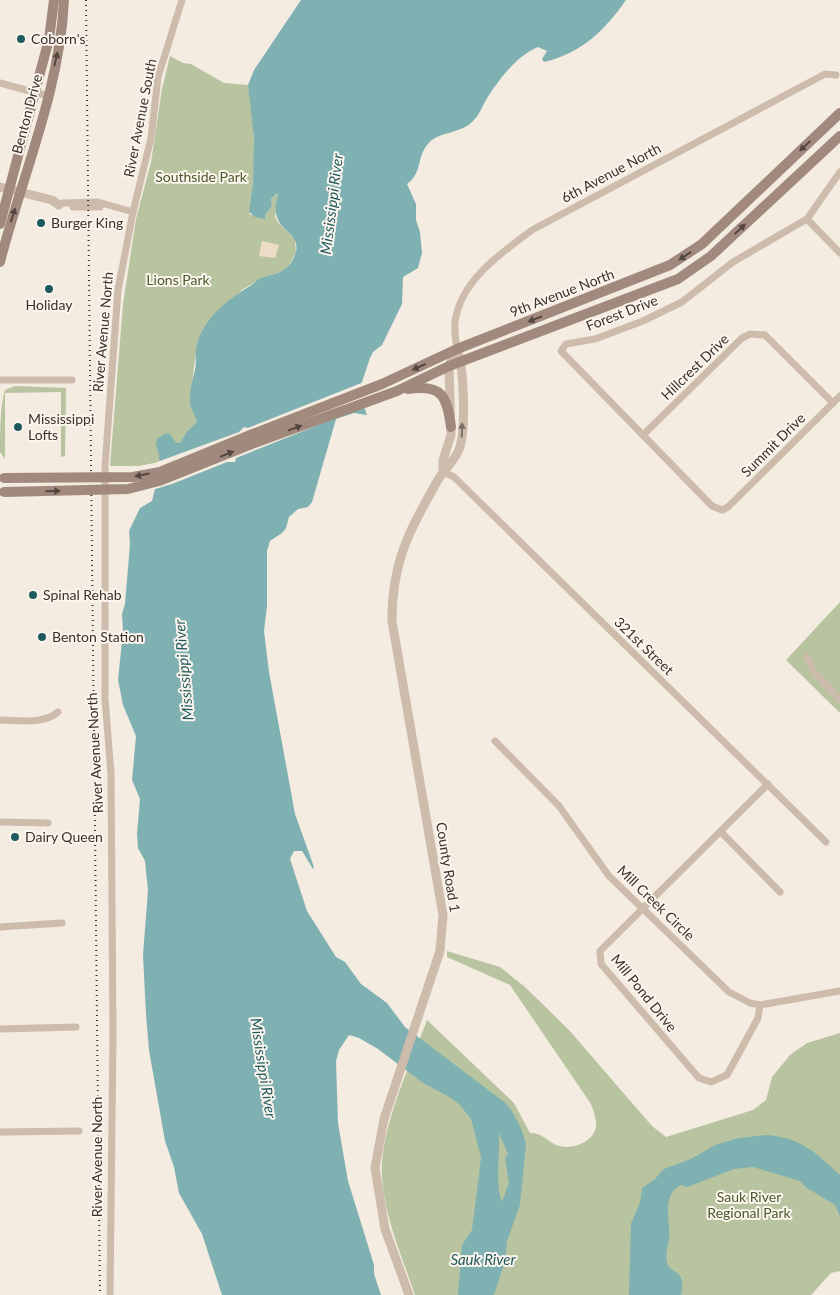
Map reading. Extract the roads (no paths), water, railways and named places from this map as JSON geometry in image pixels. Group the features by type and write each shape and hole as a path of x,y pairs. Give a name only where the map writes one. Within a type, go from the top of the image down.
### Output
{"main road":[{"name":"Benton Drive","path":"0,224 49,39 54,0"},
{"name":"Benton Drive","path":"0,262 10,189 48,96 60,43 64,0"},
{"name":"9th Avenue North","path":"2,478 133,477 160,472 382,384 457,349 670,265 702,244 840,113"},
{"name":"9th Avenue North","path":"2,492 128,489 159,481 397,390 449,366 678,279 712,256 840,136"},
{"path":"397,390 433,388 440,392 446,400 451,427"}],"street":[{"name":"River Avenue South","path":"132,212 152,138 158,77 182,0"},
{"name":"6th Avenue North","path":"457,349 454,323 459,304 468,287 501,253 532,230 825,74 836,75"},
{"path":"0,83 48,96"},
{"path":"840,172 807,219 840,253"},
{"path":"10,189 52,200 59,205 63,203 98,202 132,212"},
{"name":"River Avenue North","path":"110,1295 113,1034 111,774 105,698 105,466 118,290 132,212"},
{"name":"Forest Drive","path":"722,510 712,506 561,351 566,344 595,339 642,321 682,302 733,262 807,219"},
{"name":"Hillcrest Drive","path":"643,435 742,338 750,334 765,335 833,403"},
{"path":"449,366 457,349"},
{"name":"County Road 1","path":"408,1295 385,1229 375,1168 384,1120 440,951 443,915 392,621 392,590 399,560 410,530 443,472 452,464 460,448 463,411 462,362 457,349"},
{"name":"County Road 1","path":"443,472 443,460 449,444 451,427 449,366"},
{"path":"0,380 72,380"},
{"name":"Summit Drive","path":"722,510 728,507 840,396"},
{"name":"321st Street","path":"443,472 454,477 826,842"},
{"path":"807,657 813,672 840,700"},
{"path":"0,720 43,720 51,718 58,712"},
{"name":"Mill Creek Circle","path":"495,741 559,806 609,876 729,992 750,1003 760,1005"},
{"name":"Mill Pond Drive","path":"760,1005 758,1018 727,1074 711,1082 699,1078 601,964 600,951 768,784"},
{"path":"0,822 48,823"},
{"path":"721,832 780,892"},
{"path":"0,927 62,923"},
{"path":"760,1005 840,991"},
{"path":"0,1029 76,1027"},
{"path":"0,1132 79,1131"}],"water":[{"path":"301,0 626,0 601,30 570,53 544,62 542,59 547,51 538,47 523,56 502,77 471,123 466,127 437,137 424,149 418,170 407,184 416,204 416,220 420,232 422,253 418,268 403,277 402,304 382,345 373,352 370,358 361,385 362,401 367,415 354,413 336,419 312,502 308,507 298,509 289,517 286,528 270,541 267,551 267,606 264,631 269,672 295,814 314,867 313,869 302,851 294,851 290,859 307,911 336,957 345,962 361,984 387,1003 405,1027 510,1108 521,1128 526,1144 520,1205 507,1241 505,1261 494,1295 458,1295 462,1245 472,1230 481,1157 471,1119 460,1105 451,1098 423,1083 378,1049 359,1038 349,1035 339,1050 336,1061 338,1123 348,1181 374,1265 374,1274 381,1295 222,1295 202,1234 179,1193 174,1167 165,1141 149,1050 146,1014 143,955 148,890 145,861 138,848 137,834 140,799 132,780 136,736 123,705 118,680 123,631 122,614 125,604 130,544 129,531 140,508 152,501 160,467 156,444 157,439 166,433 170,434 176,443 180,443 187,431 197,422 191,408 190,399 196,367 196,347 201,334 211,317 225,303 259,279 287,268 293,259 296,249 296,242 277,218 278,195 276,194 271,199 272,206 266,213 265,219 255,217 249,212 253,182 254,138 248,85 254,70","holes":["499,1133 508,1154 505,1158 509,1183 502,1202 498,1178"]},
{"path":"767,1135 790,1139 799,1143 816,1153 840,1175 840,1216 835,1205 807,1188 800,1181 753,1167 734,1169 687,1187 681,1185 671,1195 669,1202 669,1239 666,1256 671,1269 682,1280 681,1295 629,1295 631,1223 640,1203 642,1188 654,1180 664,1169 691,1159 715,1145 739,1138"}],"railway":[{"path":"86,0 100,1295"}],"place":[{"name":"Coborn's","path":"21,39"},
{"name":"Burger King","path":"41,223"},
{"name":"Holiday","path":"49,289"},
{"name":"Mississippi Lofts","path":"18,427"},
{"name":"Spinal Rehab","path":"33,595"},
{"name":"Benton Station","path":"42,637"},
{"name":"Dairy Queen","path":"15,837"}],"park label":[{"name":"Southside Park","path":"201,177"},
{"name":"Lions Park","path":"178,280"},
{"name":"Sauk River Regional Park","path":"749,1206"}],"water label":[{"name":"Mississippi River","path":"332,204"},
{"name":"Mississippi River","path":"184,670"},
{"name":"Mississippi River","path":"263,1068"},
{"name":"Sauk River","path":"483,1260"}]}
